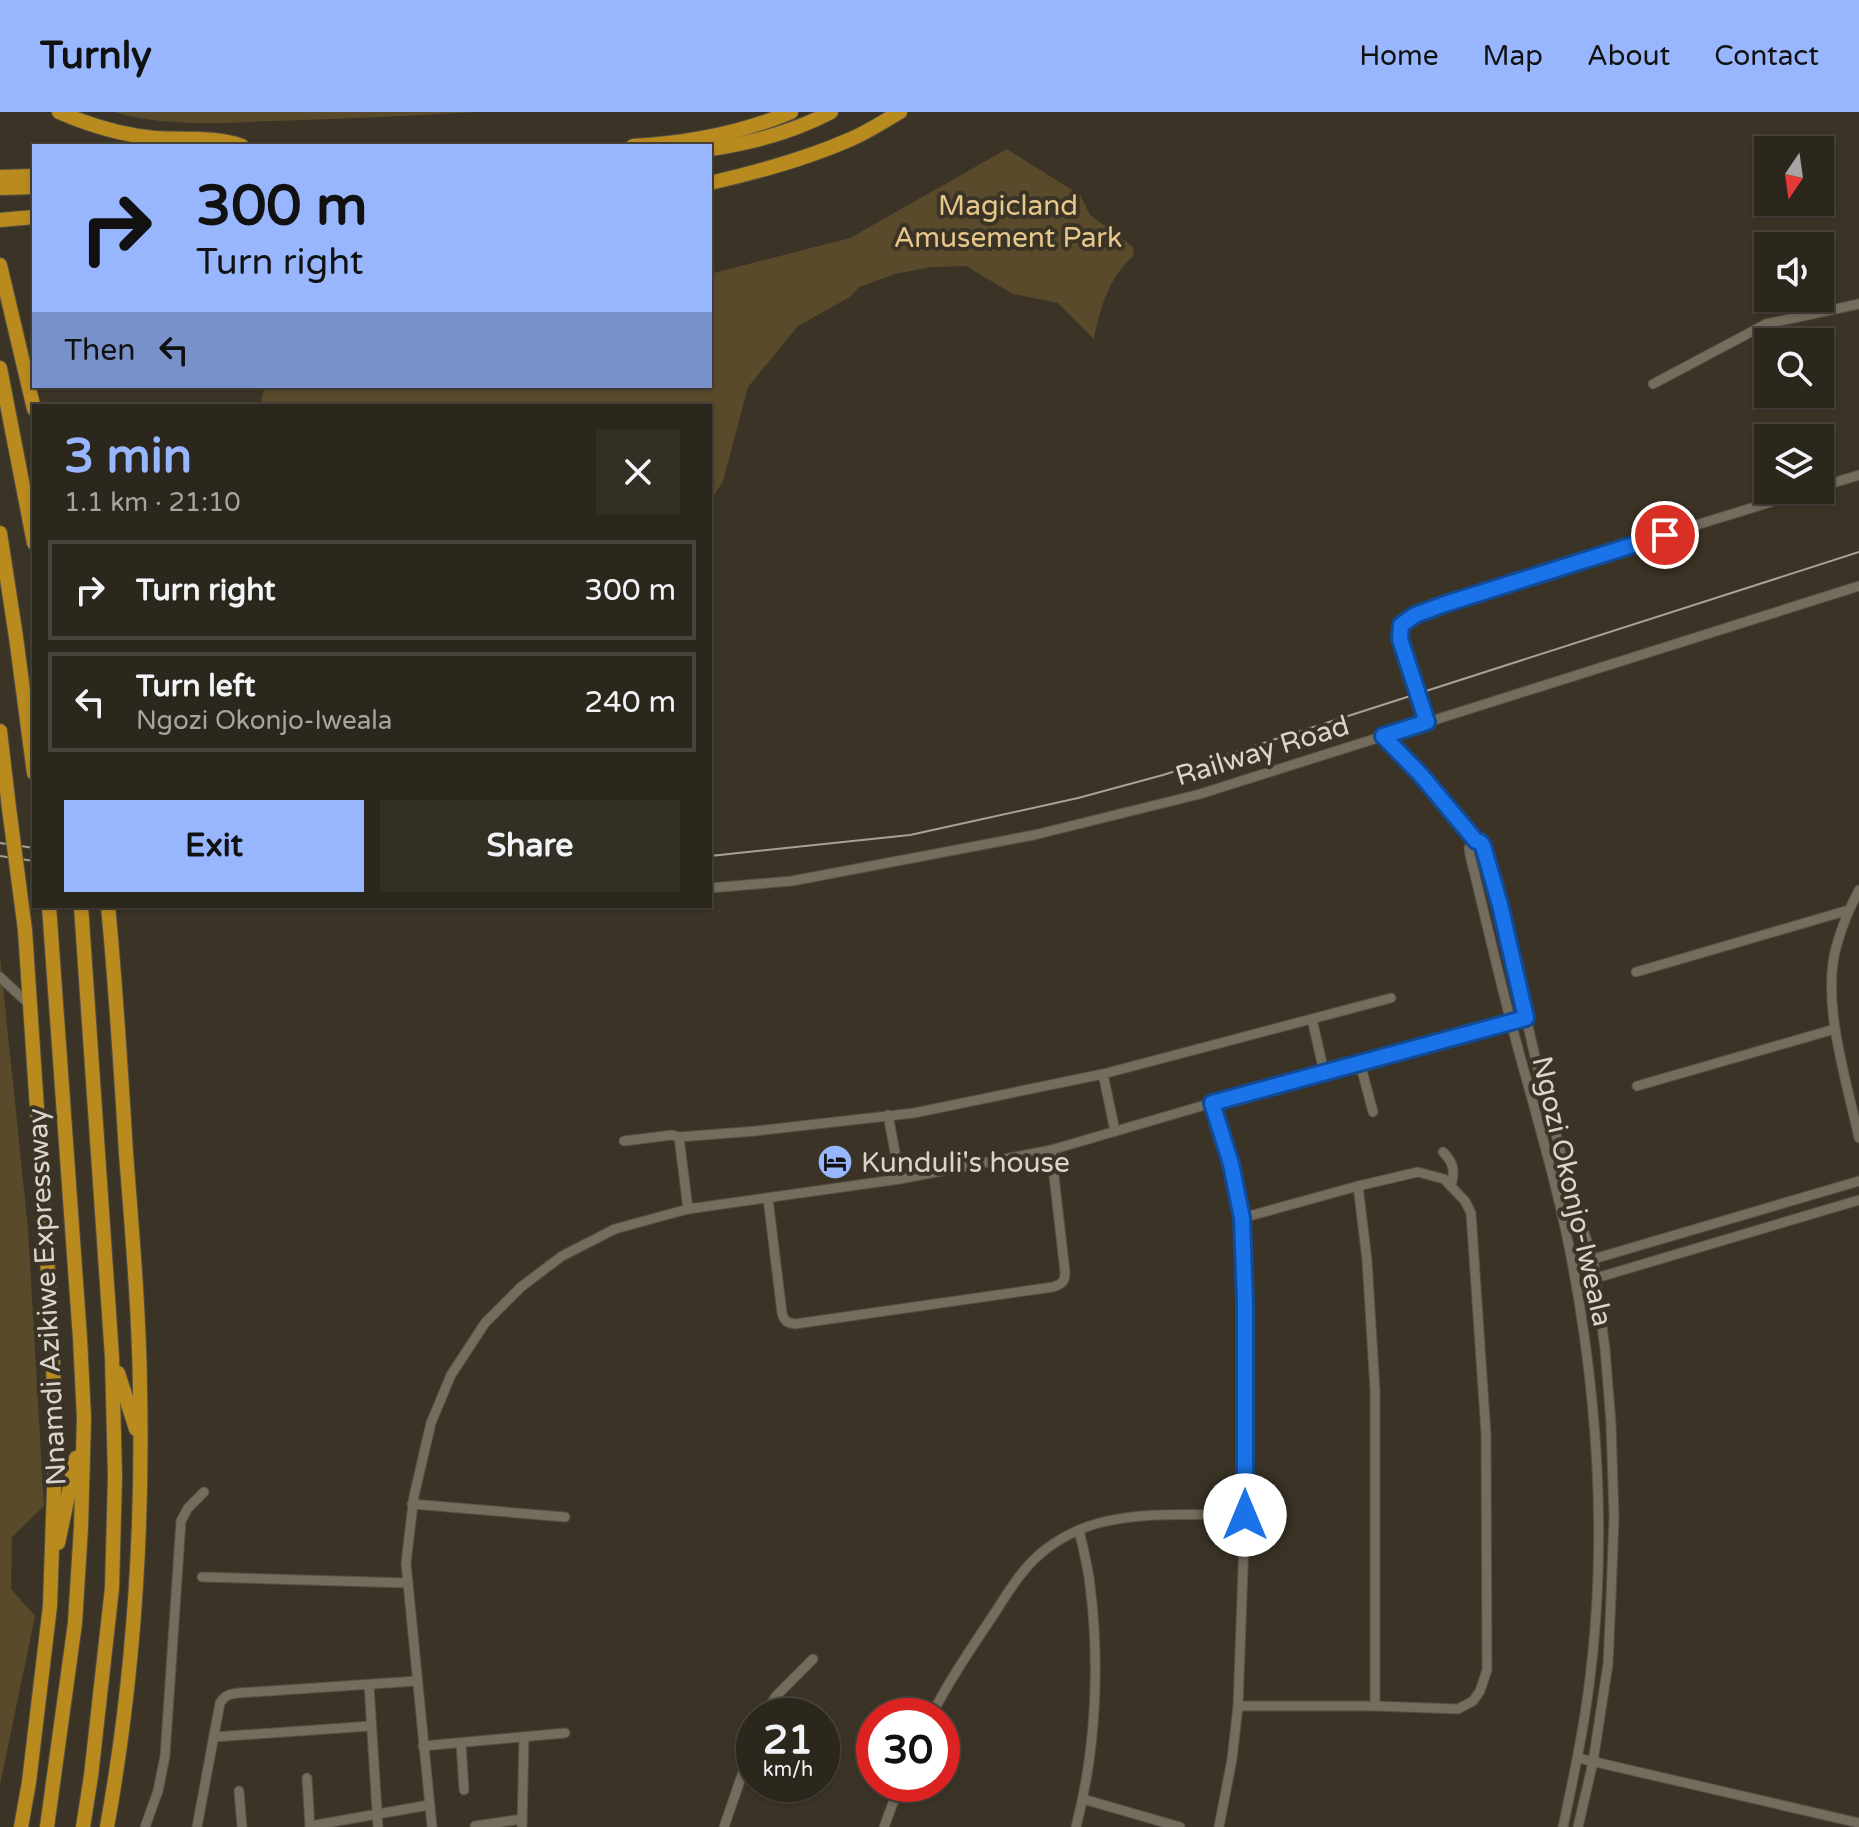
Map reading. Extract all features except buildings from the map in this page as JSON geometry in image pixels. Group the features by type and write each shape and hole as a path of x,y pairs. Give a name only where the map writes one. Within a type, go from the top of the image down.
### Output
{"highway":[{"path":"59,112 137,136 233,144"},
{"path":"654,144 696,140 762,124 791,112"},
{"path":"712,149 770,135 831,112"},
{"path":"712,183 803,159 854,138 900,112"},
{"path":"5,182 32,176"},
{"path":"5,182 32,187"},
{"path":"0,220 29,218"},
{"path":"0,265 35,404"},
{"path":"0,368 32,533"},
{"path":"0,533 32,758"},
{"path":"0,595 16,637"},
{"name":"Nnamdi Azikiwe Expressway","path":"0,731 25,930 56,1429 43,1671 21,1827"},
{"name":"Nnamdi Azikiwe Expressway","path":"47,1827 75,1623 84,1418 49,908"},
{"name":"Nnamdi Azikiwe Expressway","path":"81,908 112,1357 115,1477 112,1588 83,1827"},
{"path":"107,1827 135,1611 140,1441 137,1301 108,908"},
{"path":"112,1357 140,1441"},
{"path":"50,1583 84,1418"}],"street":[{"path":"1653,384 1766,324 1859,304"},
{"path":"1834,483 1859,475"},
{"path":"1427,722 1400,639 1401,625 1415,615 1765,504"},
{"name":"Railway Road","path":"712,888 792,881 1034,835 1200,794 1859,586"},
{"path":"1383,736 1421,775 1476,841"},
{"name":"Ngozi Okonjo-Iweala","path":"1563,1827 1586,1711 1598,1560 1598,1489 1586,1349 1573,1265 1558,1198 1470,855 1469,848 1476,841 1480,842 1486,853 1571,1194 1593,1259 1605,1349 1614,1517 1608,1664 1593,1762 1578,1827"},
{"path":"1859,890 1835,950 1832,976 1835,1029 1859,1138"},
{"path":"1636,972 1849,910"},
{"path":"0,977 30,1005"},
{"path":"624,1141 756,1131 914,1113 1103,1074 1391,998"},
{"path":"432,1827 406,1563 412,1504 431,1423 451,1375 485,1323 521,1287 562,1256 615,1229 688,1209 900,1179 1051,1150 1526,1018"},
{"path":"1312,1019 1324,1072"},
{"path":"1637,1086 1835,1029"},
{"path":"1360,1063 1373,1112"},
{"path":"1103,1074 1115,1131"},
{"path":"1212,1103 1231,1164 1242,1218 1245,1302 1245,1515 1238,1706 1219,1827"},
{"path":"888,1115 900,1179"},
{"path":"679,1137 688,1209"},
{"path":"768,1199 782,1313 788,1323 1053,1287 1065,1279 1065,1272 1051,1150"},
{"path":"1443,1152 1451,1160 1455,1172 1451,1186"},
{"path":"1238,1706 1458,1709 1473,1701 1487,1670 1486,1434 1471,1213 1465,1201 1444,1179 1418,1172 1242,1218"},
{"path":"1573,1265 1859,1181"},
{"path":"1358,1186 1367,1260 1375,1390 1375,1706"},
{"path":"1576,1284 1859,1200"},
{"path":"145,1827 164,1765 181,1521 188,1508 204,1492"},
{"path":"412,1504 565,1517"},
{"path":"941,1698 1026,1569 1040,1554 1079,1530 1099,1523 1150,1516 1245,1515"},
{"path":"1076,1827 1089,1760 1094,1700 1094,1639 1089,1581 1079,1530"},
{"path":"202,1577 408,1583"},
{"path":"775,1698 813,1659"},
{"path":"197,1827 220,1703 229,1694 417,1681"},
{"path":"369,1685 378,1827"},
{"path":"214,1737 371,1726"},
{"path":"423,1746 565,1733"},
{"path":"475,1826 522,1823 524,1737"},
{"path":"461,1743 464,1790"},
{"path":"1578,1758 1859,1823"},
{"path":"307,1778 310,1826 429,1805"},
{"path":"239,1791 242,1827"},
{"path":"724,1827 736,1792"},
{"path":"1083,1799 1174,1826"},
{"path":"884,1827 893,1802"}],"green space":[{"path":"114,112 477,112 213,123 153,120"},
{"name":"Magicland Amusement Park","path":"1007,149 1080,195 1090,215 1133,247 1134,255 1118,273 1107,294 1094,339 1058,303 1013,294 966,266 931,267 895,274 859,287 850,297 798,326 748,387 723,481 712,499 712,404 260,404 264,388 712,388 712,273 850,238"},
{"path":"0,957 28,1229 44,1506 12,1537 11,1589 35,1616 0,1785"}],"tram line":[{"path":"712,856 910,835 1078,798 1163,775 1859,552"},
{"path":"0,843 32,848"},
{"path":"0,856 32,861"}],"place":[{"name":"Kunduli's house","path":"835,1162"}],"route":[{"path":"1245,1515 1242,1218 1231,1164 1212,1103 1526,1018 1483,846 1383,736 1427,722 1400,639 1401,625 1415,615 1445,604 1665,535"}]}
